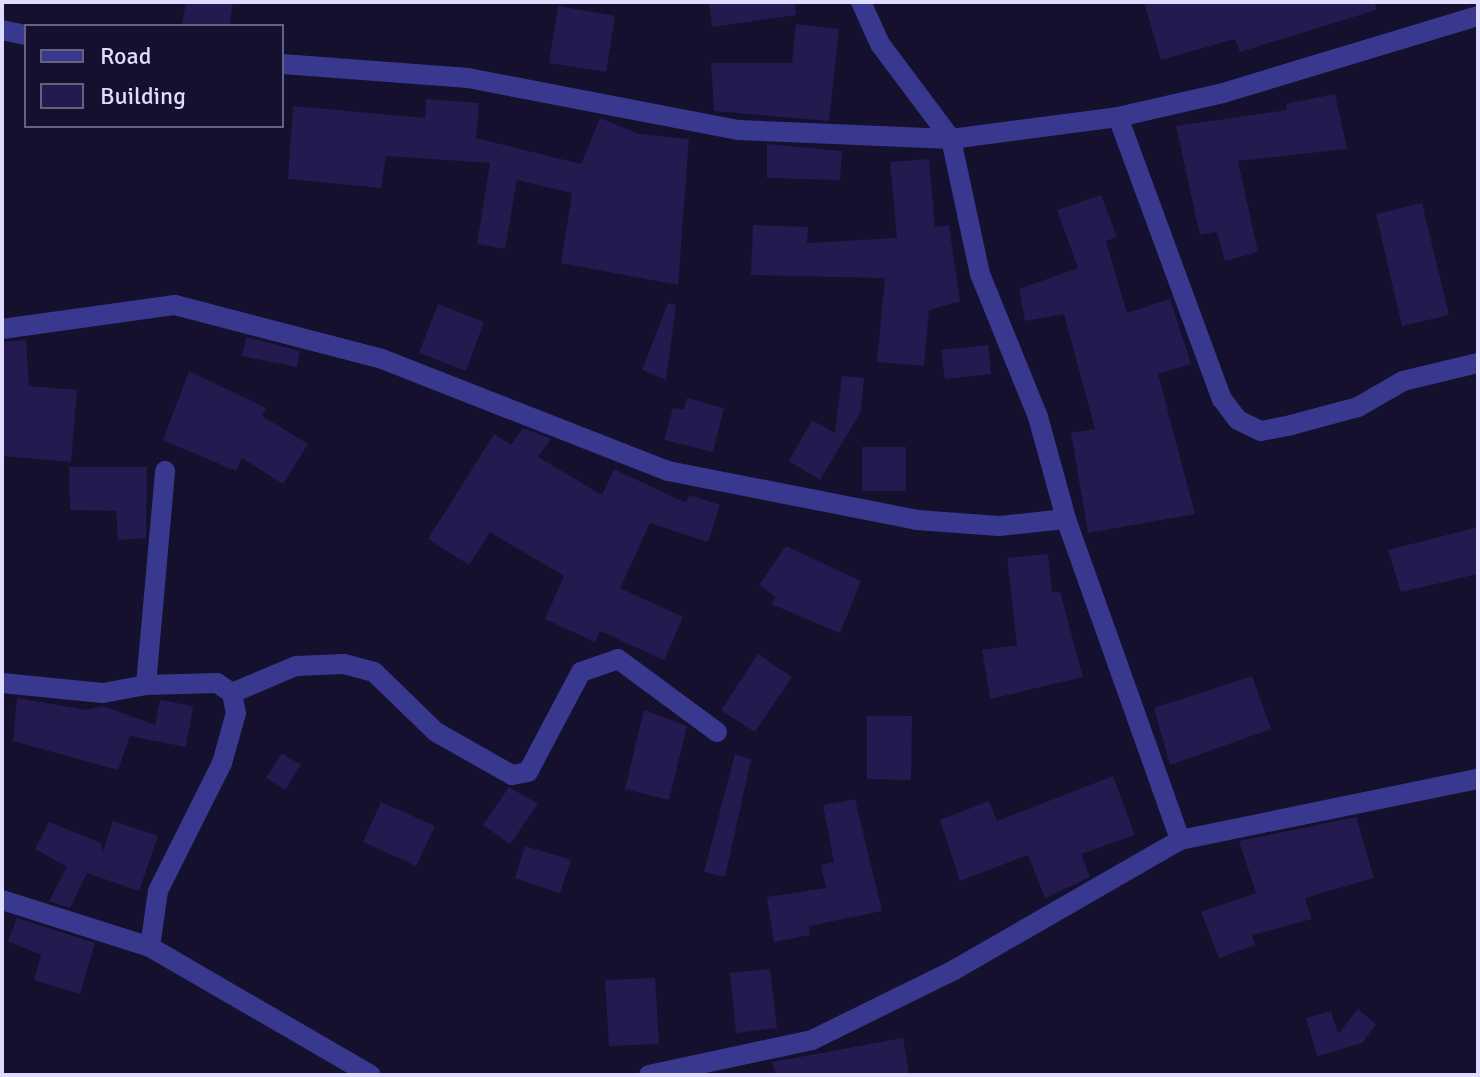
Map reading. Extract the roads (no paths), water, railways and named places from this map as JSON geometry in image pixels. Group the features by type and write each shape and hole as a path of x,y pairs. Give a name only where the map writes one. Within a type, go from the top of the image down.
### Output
{"street":[{"path":"861,2 880,44 951,139 980,274 1038,417 1066,519 1180,840"},
{"path":"284,64 468,78 738,130 951,139 1118,117 1478,16"},
{"path":"2,30 24,35"},
{"path":"1118,117 1222,399 1238,420 1261,431 1291,425 1358,407 1403,381 1478,363"},
{"path":"2,329 175,305 382,359 668,471 917,520 999,526 1066,519"},
{"path":"146,685 165,471"},
{"path":"232,693 296,666 344,664 374,672 436,732 512,775 528,772 581,672 618,659 717,732"},
{"path":"2,683 103,693 146,685 217,683 232,693 236,713 222,763 158,891 150,947"},
{"path":"649,1075 812,1040 954,970 1180,840 1478,779"},
{"path":"2,900 150,947 371,1075"}]}
